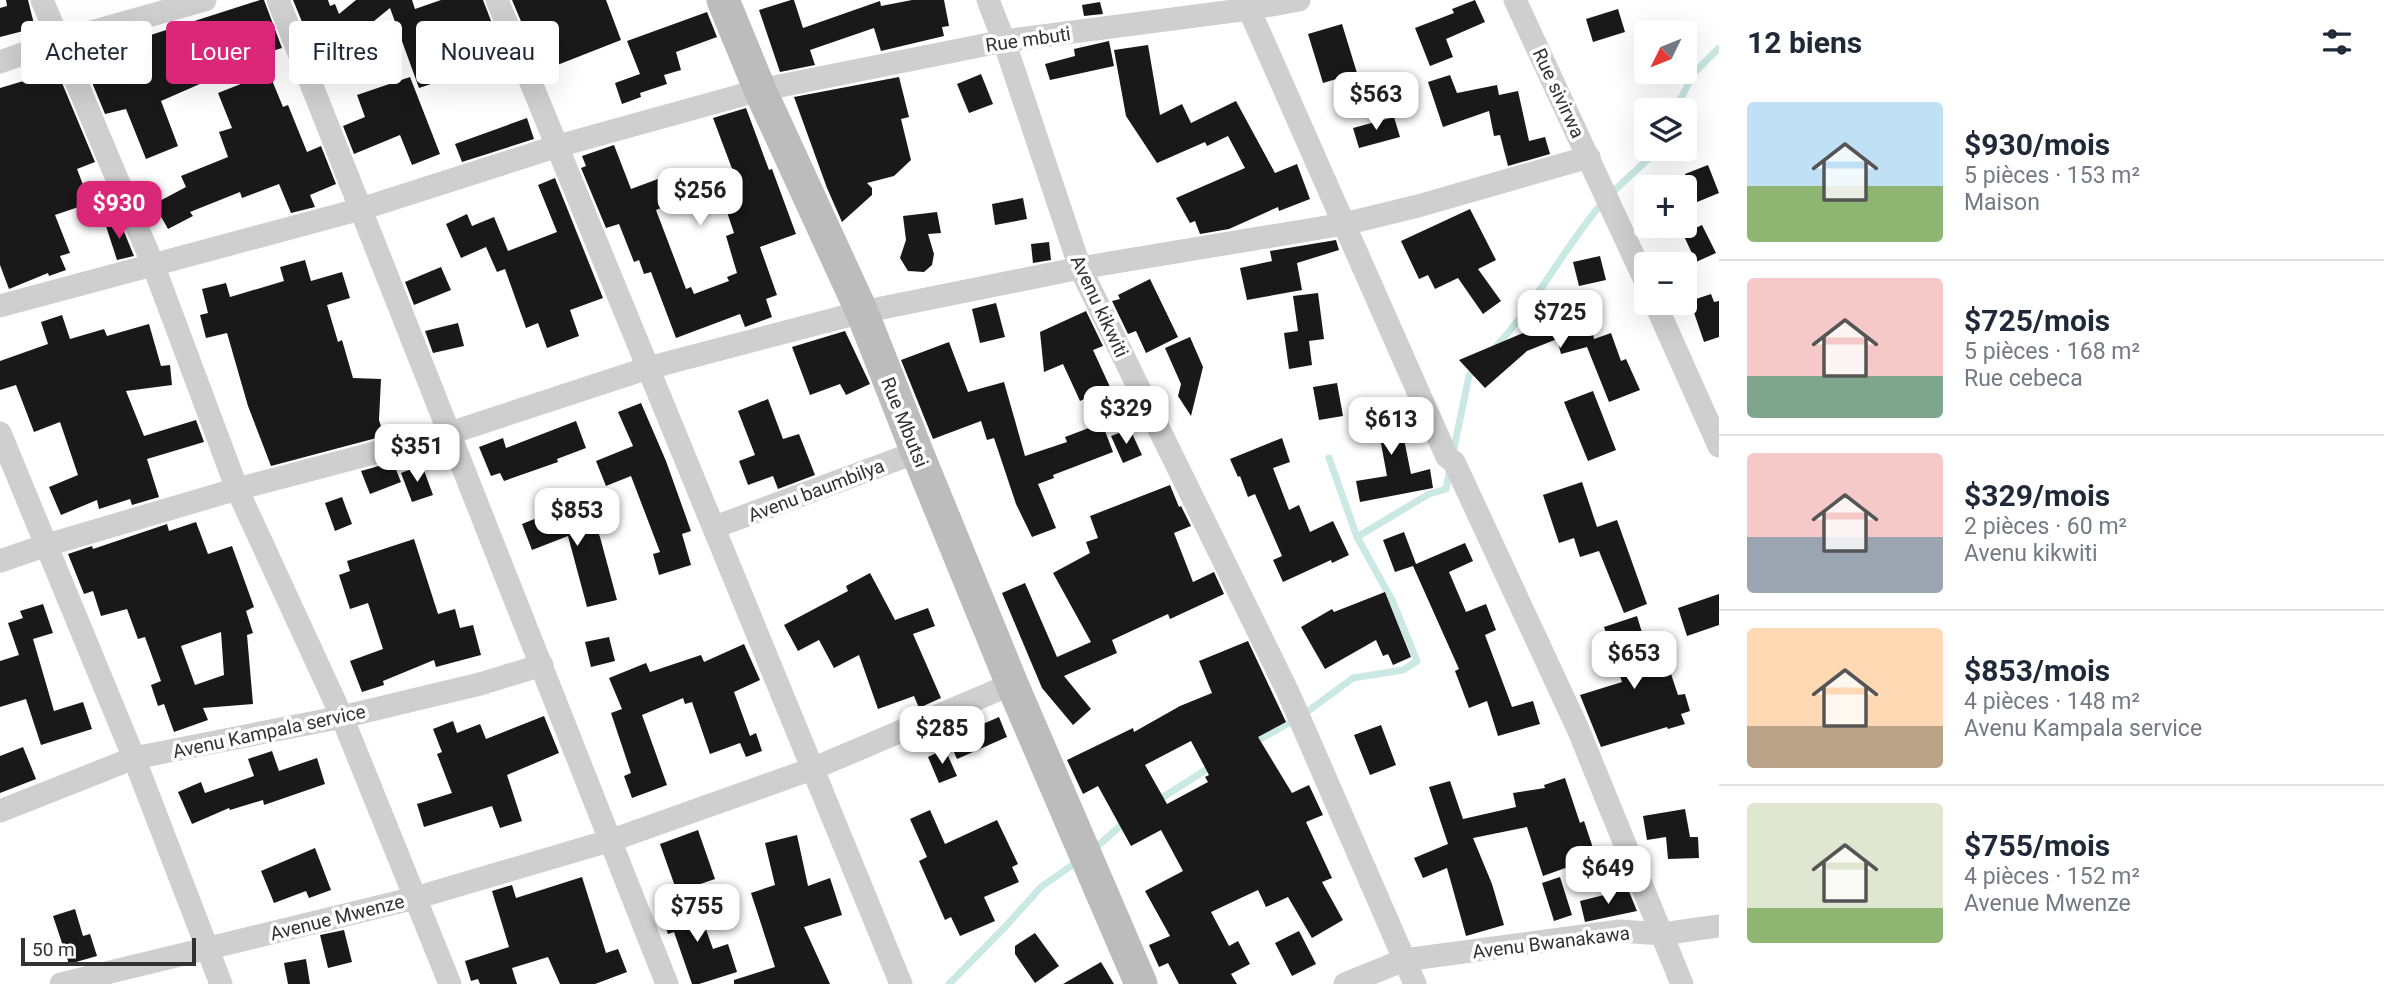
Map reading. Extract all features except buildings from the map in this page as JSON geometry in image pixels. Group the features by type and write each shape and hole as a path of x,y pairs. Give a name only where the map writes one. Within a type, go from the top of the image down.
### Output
{"street":[{"path":"42,0 51,21"},
{"path":"130,21 205,0"},
{"path":"278,0 667,984"},
{"path":"497,0 901,984"},
{"name":"Rue Mbutsi","path":"723,0 760,90 862,312 1013,684 1141,984"},
{"name":"Avenu kikwiti","path":"988,0 1080,268 1299,717 1415,984"},
{"name":"Rue mbuti","path":"0,306 154,267 362,209 558,146 760,90 1004,41 1247,5 1299,0"},
{"name":"Rue sivirwa","path":"1514,0 1634,257"},
{"path":"1247,5 1450,459 1578,729 1682,984"},
{"path":"0,62 21,55"},
{"path":"77,84 154,267 237,489 342,717 450,984"},
{"path":"0,561 237,489 450,433 648,368 862,312 1080,268 1344,224 1589,158"},
{"path":"1660,315 1719,446"},
{"path":"0,433 134,758 222,984"},
{"name":"Avenu baumbilya","path":"715,527 917,452"},
{"name":"Avenu Kampala service","path":"0,811 134,758 342,717 480,684 542,665"},
{"name":"Avenue Mwenze","path":"61,984 415,898 612,841 812,769 1013,684"},
{"name":"Avenu Bwanakawa","path":"1345,984 1404,960 1619,931 1662,934 1719,926"}],"waterway":[{"path":"1681,98 1694,73 1719,48"},
{"path":"1494,349 1522,315 1598,208 1646,161"},
{"path":"1453,453 1469,376 1476,368"},
{"path":"1253,743 1300,717 1353,678 1403,670 1417,661 1393,602 1357,537 1329,458"},
{"path":"1357,537 1429,494 1446,489 1450,468"},
{"path":"1157,801 1212,766"},
{"path":"1093,850 1126,821"},
{"path":"949,984 1041,887 1078,861"}]}
